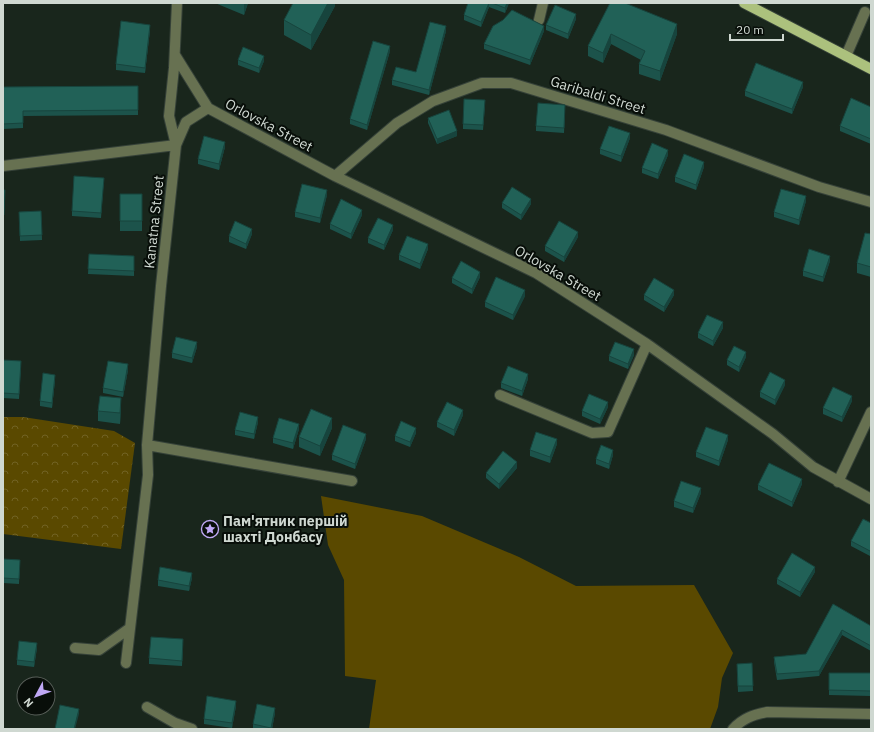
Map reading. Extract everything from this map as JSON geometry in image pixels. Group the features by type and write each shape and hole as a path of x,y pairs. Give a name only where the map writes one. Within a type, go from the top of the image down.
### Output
{"main road":[{"path":"744,3 871,69"}],"street":[{"name":"Kanatna Street","path":"126,663 148,475 148,446 161,286 176,145 169,116 175,55 177,3"},
{"path":"539,20 542,3"},
{"path":"846,56 865,12"},
{"name":"Orlovska Street","path":"175,55 208,108 334,176 536,273 647,344 773,434 813,467 871,499"},
{"name":"Garibaldi Street","path":"334,176 397,123 433,100 482,83 511,83 666,130 819,187 871,202"},
{"name":"Orlovska Street","path":"176,145 186,122 208,108"},
{"path":"3,166 176,145"},
{"path":"500,395 592,433 608,432 647,344"},
{"path":"838,482 871,412"},
{"path":"148,446 352,481"},
{"path":"75,648 99,650 130,628"},
{"path":"147,707 192,729"},
{"path":"733,729 740,722 750,716 766,712 871,714"}],"green space":[{"path":"3,417 23,417 114,431 135,443 121,549 3,534"},
{"path":"321,496 422,516 519,557 576,586 694,585 733,653 722,678 718,707 710,729 369,729 376,680 345,676 344,580 328,545"}],"building":[{"path":"293,3 328,3 311,35 284,20"},
{"path":"468,3 489,3 481,22 464,15"},
{"path":"492,3 507,3 505,8"},
{"path":"610,3 625,3 677,24 660,71 639,64 645,51 611,34 603,53 588,46"},
{"path":"555,5 576,14 568,34 546,25"},
{"path":"512,10 544,26 530,60 484,44 493,26 503,20"},
{"path":"121,21 150,25 145,68 116,64"},
{"path":"430,22 446,26 429,90 392,80 396,67 416,72"},
{"path":"373,41 390,46 367,125 350,119"},
{"path":"243,47 264,56 259,68 238,60"},
{"path":"756,63 803,82 792,109 745,91"},
{"path":"138,86 138,110 23,111 23,123 3,124 3,87"},
{"path":"851,98 871,107 871,139 840,126"},
{"path":"464,99 485,100 483,125 463,124"},
{"path":"538,103 565,105 564,128 536,126"},
{"path":"449,110 457,131 437,139 428,118"},
{"path":"609,126 630,133 621,156 600,149"},
{"path":"204,136 225,142 219,164 198,159"},
{"path":"652,143 668,150 658,174 642,168"},
{"path":"684,154 704,162 696,185 675,177"},
{"path":"74,176 104,178 101,213 72,211"},
{"path":"302,184 327,190 320,218 295,212"},
{"path":"512,187 531,199 521,215 502,203"},
{"path":"781,189 806,196 799,220 774,212"},
{"path":"3,190 5,190 4,215 3,215"},
{"path":"120,194 142,194 142,221 120,221"},
{"path":"341,199 362,210 351,234 330,224"},
{"path":"41,211 42,235 20,236 19,212"},
{"path":"378,218 393,225 384,245 368,238"},
{"path":"235,221 252,229 246,244 229,236"},
{"path":"559,221 578,232 564,257 545,246"},
{"path":"865,233 871,234 871,267 857,263"},
{"path":"407,236 428,244 420,264 399,255"},
{"path":"809,249 830,256 823,277 803,271"},
{"path":"89,254 134,256 134,271 88,269"},
{"path":"461,261 480,272 472,289 452,278"},
{"path":"496,277 525,290 513,315 485,302"},
{"path":"654,278 674,290 664,307 644,295"},
{"path":"707,315 723,322 713,341 698,333"},
{"path":"176,337 197,342 192,358 172,353"},
{"path":"615,342 634,349 628,364 609,356"},
{"path":"734,346 746,352 739,367 727,360"},
{"path":"3,360 21,361 19,394 3,393"},
{"path":"108,361 128,364 123,392 103,388"},
{"path":"508,366 528,374 522,391 501,383"},
{"path":"770,372 785,380 775,400 760,392"},
{"path":"43,373 55,375 52,403 40,401"},
{"path":"833,387 852,396 842,417 823,408"},
{"path":"589,394 608,402 600,419 582,411"},
{"path":"100,396 121,398 120,413 98,411"},
{"path":"447,402 463,410 454,430 437,422"},
{"path":"311,409 332,418 320,446 299,437"},
{"path":"240,412 258,417 254,434 235,430"},
{"path":"279,418 299,424 293,443 273,438"},
{"path":"401,421 416,428 410,442 395,436"},
{"path":"343,425 366,434 355,464 332,455"},
{"path":"706,427 728,435 719,461 696,452"},
{"path":"536,432 557,439 550,457 530,450"},
{"path":"601,445 613,450 609,464 596,459"},
{"path":"503,451 517,462 499,484 486,473"},
{"path":"769,463 802,479 792,502 758,485"},
{"path":"681,481 701,488 693,508 674,501"},
{"path":"863,519 871,523 870,551 851,541"},
{"path":"792,553 815,567 800,592 777,579"},
{"path":"3,559 20,560 19,579 3,578"},
{"path":"160,567 192,573 189,586 158,580"},
{"path":"833,604 871,626 871,646 842,630 819,671 777,674 774,657 806,654"},
{"path":"151,637 183,639 182,661 149,658"},
{"path":"19,641 37,643 34,662 17,660"},
{"path":"752,663 753,686 738,686 737,664"},
{"path":"829,673 871,673 871,691 829,690"},
{"path":"207,696 236,701 232,723 204,719"},
{"path":"257,704 275,708 271,728 253,724"},
{"path":"60,705 79,709 74,729 55,729"}],"place":[{"name":"Пам'ятник першій шахті Донбасу","path":"210,529"}]}
